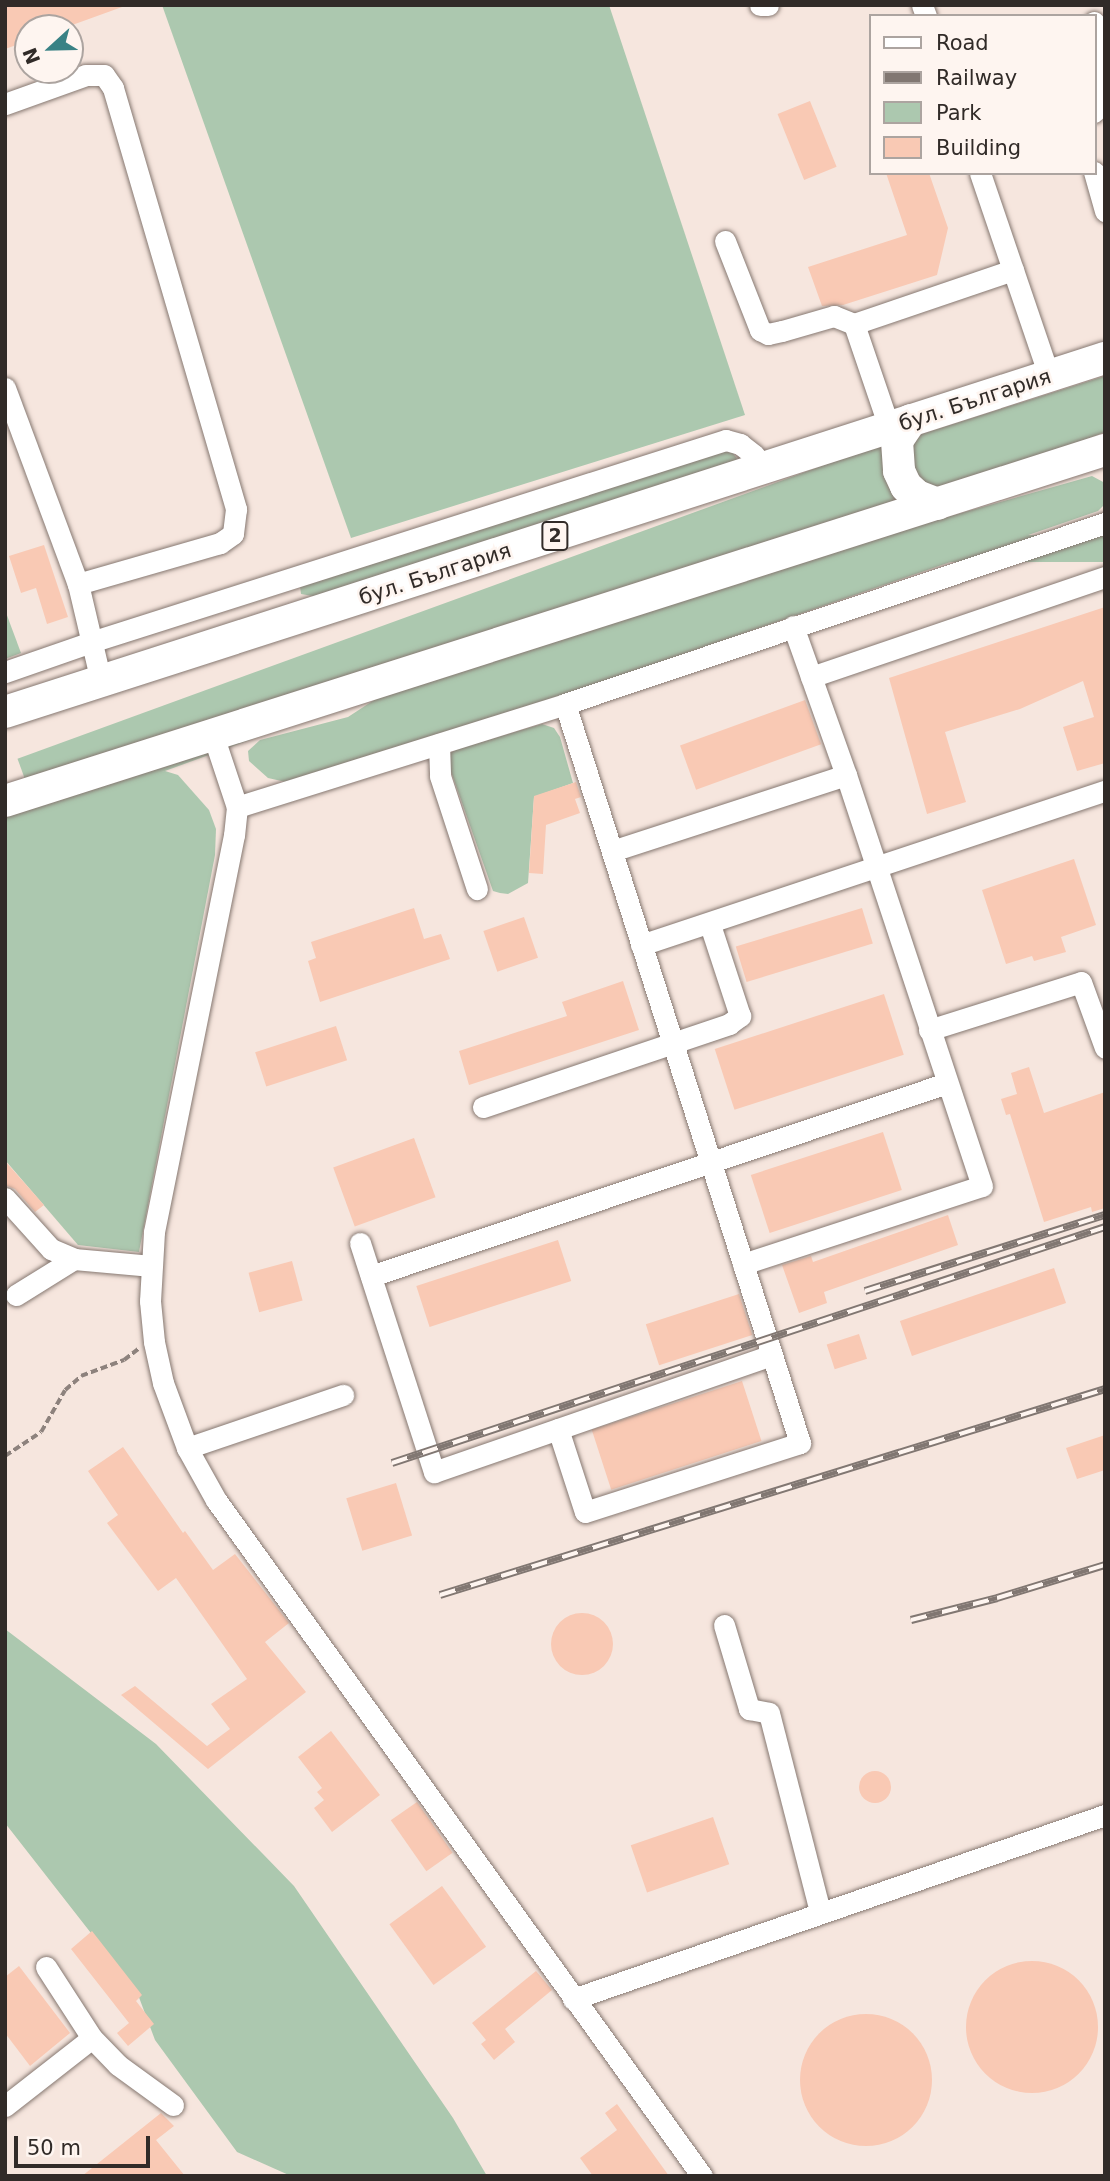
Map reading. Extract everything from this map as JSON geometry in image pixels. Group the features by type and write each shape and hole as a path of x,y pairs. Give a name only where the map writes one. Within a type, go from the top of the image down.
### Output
{"highway":[{"name":"бул. България","path":"5,712 1105,358"},
{"path":"900,423 897,441 899,471 906,486 917,496 938,505"},
{"path":"5,802 1105,450"}],"street":[{"path":"760,5 768,5"},
{"path":"1096,101 1103,64 1102,42"},
{"path":"5,104 86,75 104,75 113,88 236,509 233,534 220,543 78,584"},
{"path":"981,175 1049,376"},
{"path":"1095,175 1105,211"},
{"path":"725,241 760,330 768,334 834,316 854,324 1013,270"},
{"path":"854,324 900,423"},
{"path":"5,388 78,584 101,681"},
{"path":"5,672 91,642 726,440 740,444 754,455 762,470"},
{"path":"237,807 565,704 1105,523"},
{"path":"811,677 1105,577"},
{"path":"743,1264 982,1186 846,775 793,626"},
{"path":"558,1429 585,1512 800,1443 565,704"},
{"path":"213,735 237,807 234,835 165,1172 152,1266 150,1301 154,1342 163,1383 187,1448 216,1500 702,2176"},
{"path":"439,744 440,776 477,889"},
{"path":"612,851 846,775"},
{"path":"641,945 710,925 1105,791"},
{"path":"482,1107 729,1024 740,1016 710,925"},
{"path":"929,1030 1081,982 1105,1048"},
{"path":"371,1276 947,1083"},
{"path":"5,1198 51,1249 74,1259 152,1266"},
{"path":"360,1243 434,1472 771,1355"},
{"path":"16,1295 74,1259"},
{"path":"187,1448 343,1395"},
{"path":"724,1625 749,1709 769,1713 820,1912"},
{"path":"573,2000 1105,1815"},
{"path":"46,1967 92,2038 118,2065 173,2105"},
{"path":"5,2106 92,2038"}],"path":[{"path":"5,1456 41,1432 65,1390 81,1376 124,1360 139,1348 154,1342"}],"green space":[{"path":"162,5 609,5 745,415 351,538"},
{"path":"1105,376 1105,432 1052,453 937,489 915,478 912,445 922,434"},
{"path":"882,444 903,502 39,817 17,759"},
{"path":"715,449 733,453 741,465 324,598 301,594 300,586"},
{"path":"1092,476 1105,483 1105,504 1098,511 571,693 286,782 268,778 249,761 248,751 260,740 348,717 391,689 799,559"},
{"path":"788,535 1105,535 1105,562 788,562"},
{"path":"5,610 21,653 5,659"},
{"path":"542,724 554,728 560,737 573,783 534,797 528,883 508,894 500,893 493,891 448,763 449,754 457,749"},
{"path":"165,771 178,775 209,810 216,829 215,855 139,1252 78,1245 5,1160 5,816 144,774"},
{"path":"5,1629 156,1744 294,1886 453,2118 487,2176 291,2176 237,2152 155,2040 137,1992 5,1823"}],"building":[{"path":"5,5 122,5 84,21 84,14 14,14 14,46 5,49"},
{"path":"810,101 837,167 804,180 778,114"},
{"path":"887,175 930,175 948,228 937,275 843,305 822,306 808,267 907,235"},
{"path":"44,545 68,617 47,624 36,588 21,593 9,556"},
{"path":"1105,607 1105,763 1077,771 1063,727 1094,717 1083,681 1020,709 945,732 966,802 927,814 889,678"},
{"path":"805,700 821,744 696,790 680,745"},
{"path":"576,782 581,797 575,799 580,813 546,825 543,874 529,873 534,796"},
{"path":"1074,859 1096,925 1061,937 1066,952 1034,961 1032,956 1006,964 982,890"},
{"path":"414,908 424,939 441,934 450,959 320,1002 308,961 316,958 311,942"},
{"path":"862,908 873,943 747,982 736,947"},
{"path":"524,917 538,958 497,972 483,931"},
{"path":"623,981 639,1030 469,1085 459,1051 567,1016 562,1002"},
{"path":"884,994 904,1055 734,1110 715,1049"},
{"path":"336,1026 347,1060 266,1087 255,1052"},
{"path":"1029,1067 1044,1113 1105,1092 1105,1208 1092,1212 1091,1207 1044,1222 1010,1114 1006,1115 1001,1099 1017,1094 1011,1073"},
{"path":"883,1132 902,1190 770,1233 751,1175"},
{"path":"414,1138 436,1197 355,1227 333,1167"},
{"path":"5,1161 44,1205 35,1212 15,1189 5,1185"},
{"path":"948,1215 958,1245 824,1292 827,1303 799,1313 782,1265 811,1256 813,1262"},
{"path":"558,1240 571,1281 430,1327 416,1286"},
{"path":"292,1261 303,1301 259,1312 249,1273"},
{"path":"1054,1268 1066,1303 912,1356 900,1321"},
{"path":"739,1294 752,1335 659,1365 646,1324"},
{"path":"859,1334 867,1359 835,1369 827,1345"},
{"path":"742,1381 761,1441 611,1490 592,1430"},
{"path":"1105,1435 1105,1470 1077,1479 1066,1448"},
{"path":"123,1447 183,1533 185,1531 213,1570 235,1554 289,1623 265,1642 306,1692 208,1769 121,1695 135,1686 207,1746 230,1729 211,1704 247,1679 176,1578 158,1591 107,1523 118,1515 88,1471"},
{"path":"396,1483 412,1536 362,1551 346,1498"},
{"path":"576,1613 588,1613 604,1622 611,1632 611,1656 604,1666 588,1675 576,1675 565,1670 556,1661 551,1650 551,1638 556,1627 565,1618"},
{"path":"331,1731 380,1795 332,1832 314,1808 324,1800 317,1792 322,1788 298,1757"},
{"path":"875,1771 886,1776 891,1787 886,1798 875,1803 864,1798 859,1787 864,1776"},
{"path":"417,1802 453,1853 426,1871 391,1820"},
{"path":"713,1817 729,1864 647,1893 631,1845"},
{"path":"442,1886 486,1947 433,1985 389,1924"},
{"path":"92,1931 142,1995 136,2001 154,2024 128,2046 117,2033 129,2023 71,1949"},
{"path":"1032,1961 1057,1966 1078,1981 1093,2002 1098,2027 1093,2052 1078,2073 1057,2088 1032,2093 1007,2088 986,2073 971,2052 966,2027 971,2002 986,1981 1007,1966"},
{"path":"19,1966 70,2033 30,2066 5,2033 5,1977"},
{"path":"536,1971 552,1990 505,2029 515,2042 494,2060 481,2044 486,2040 472,2023"},
{"path":"866,2014 891,2019 912,2034 927,2055 932,2080 927,2105 912,2126 891,2141 866,2146 841,2141 820,2126 805,2105 800,2080 805,2055 820,2034 841,2019"},
{"path":"617,2104 669,2176 593,2176 580,2158 617,2130 605,2113"},
{"path":"161,2113 174,2126 156,2140 185,2176 82,2176"}],"railway":[{"path":"865,1291 1105,1215"},
{"path":"392,1463 1105,1227"},
{"path":"440,1595 1105,1389"},
{"path":"911,1620 997,1598 1105,1565"}]}
